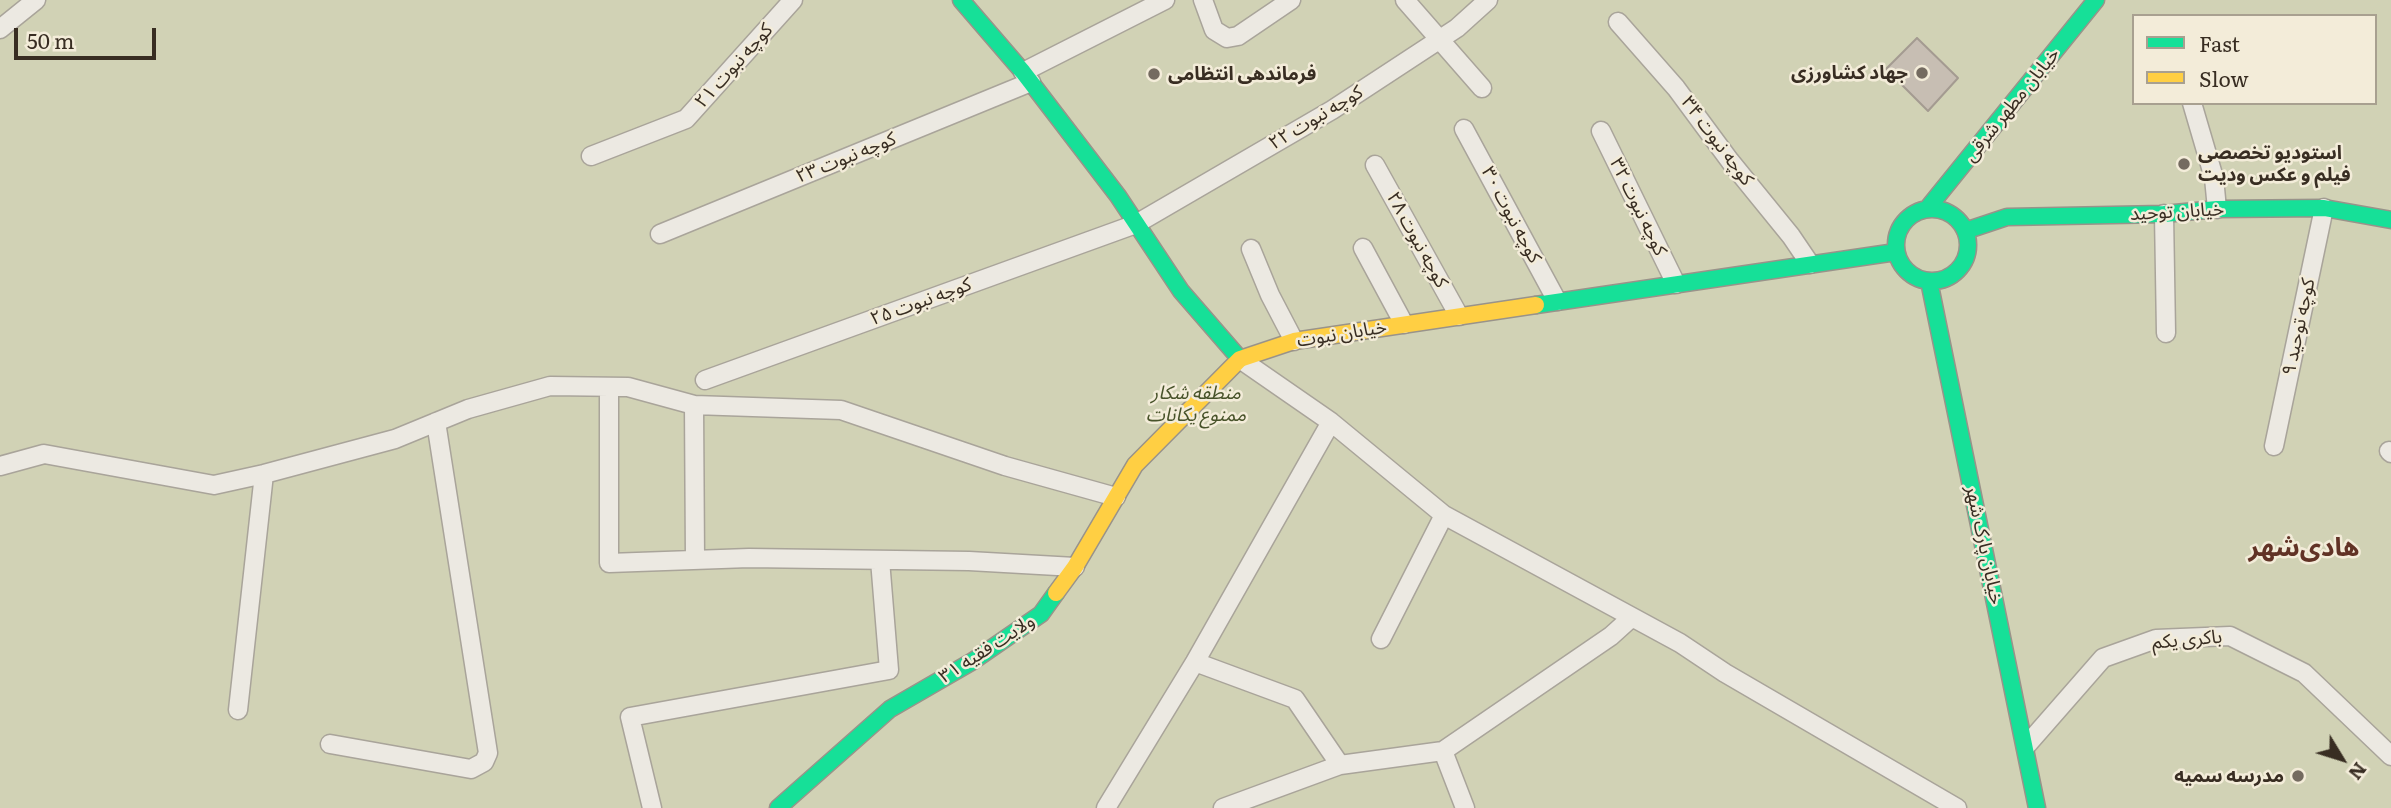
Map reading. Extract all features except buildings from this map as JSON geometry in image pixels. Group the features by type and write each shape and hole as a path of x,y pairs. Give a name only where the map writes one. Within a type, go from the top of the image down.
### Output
{"street":[{"path":"0,29 36,0"},
{"name":"کوچه نبوت ۲۱","path":"591,156 686,119 793,0"},
{"path":"961,0 1027,77 1118,196 1181,291 1240,359 1331,422 1444,515 1680,643 1725,673 1957,808"},
{"name":"کوچه نبوت ۲۳","path":"660,234 1027,77 1165,0"},
{"path":"1203,0 1214,30 1227,38 1238,36 1292,0"},
{"path":"1405,0 1482,88"},
{"name":"کوچه نبوت ۲۲","path":"1136,224 1332,110 1440,40 1488,0"},
{"name":"خیابان مطهر شرقی","path":"1927,209 2096,0"},
{"name":"کوچه نبوت ۳۴","path":"1618,22 1676,88 1810,264"},
{"path":"2193,105 2214,177 2217,209"},
{"name":"کوچه نبوت ۳۰","path":"1464,129 1557,301"},
{"name":"کوچه نبوت ۳۲","path":"1601,131 1676,284"},
{"name":"کوچه نبوت ۲۸","path":"1375,165 1459,316"},
{"name":"خیابان توحید","path":"1965,231 2007,217 2164,214 2217,209 2324,208 2391,220"},
{"name":"کوچه توحید ۹","path":"2274,446 2324,208"},
{"path":"1927,209 1950,214 1959,221 1965,231 1968,249 1959,269 1950,276 1929,281 1918,279 1900,263 1896,240 1900,229 1916,213 1927,209"},
{"path":"2164,214 2166,333"},
{"name":"کوچه نبوت ۲۵","path":"705,380 1136,224"},
{"path":"1363,248 1404,324"},
{"path":"1251,249 1270,295 1294,341"},
{"name":"خیابان نبوت","path":"1240,359 1294,341 1896,252"},
{"name":"خیابان پارک شهر","path":"1929,281 2037,808"},
{"name":"ولایت فقیه ۳۱","path":"778,808 890,709 973,661 1041,614 1075,567 1135,465 1240,359"},
{"path":"0,466 44,454 214,485 396,439 468,410 550,386 628,387 694,405 841,410 1004,466 1116,497"},
{"path":"609,387 609,563 880,560 969,561 1075,567"},
{"path":"694,405 695,560"},
{"path":"330,744 471,769 484,762 488,753 436,422"},
{"path":"1106,808 1195,662 1331,422"},
{"path":"238,710 264,474"},
{"path":"1381,639 1444,515"},
{"path":"652,808 630,717 889,670 880,560"},
{"path":"1223,808 1340,765 1443,751 1611,636 1632,617"},
{"name":"باکری یکم","path":"2026,746 2103,658 2156,639 2230,636 2304,673 2391,757"},
{"path":"1195,662 1295,699 1340,765"},
{"path":"1443,751 1465,808"}],"green space":[{"name":"منطقه شکار ممنوع یکانات","path":"0,0 2391,0 2391,808 0,808"}],"traffic: fast":[{"path":"961,0 1023,72 1118,196 1181,291 1240,359"},
{"path":"1927,209 2096,0"},
{"path":"1965,231 2007,217 2164,214 2217,209 2324,208 2391,220"},
{"path":"1932,209 1952,215 1962,225 1968,245 1962,265 1952,275 1932,281 1912,275 1902,265 1896,245 1902,225 1912,215 1932,209"},
{"path":"1536,305 1896,252"},
{"path":"1929,281 2037,808"},
{"path":"778,808 890,709 973,661 1041,614 1056,593"}],"traffic: slow":[{"path":"1056,593 1075,567 1135,465 1240,359 1294,341 1536,305"}],"place":[{"name":"جهاد کشاورزی","path":"1922,73"},
{"name":"فرماندهی انتظامی","path":"1154,74"},
{"name":"استودیو تخصصی فیلم و عکس ودیت","path":"2184,164"},
{"name":"مدرسه سمیه","path":"2298,776"}],"district":[{"name":"هادی‌شهر","path":"2304,548"}]}
